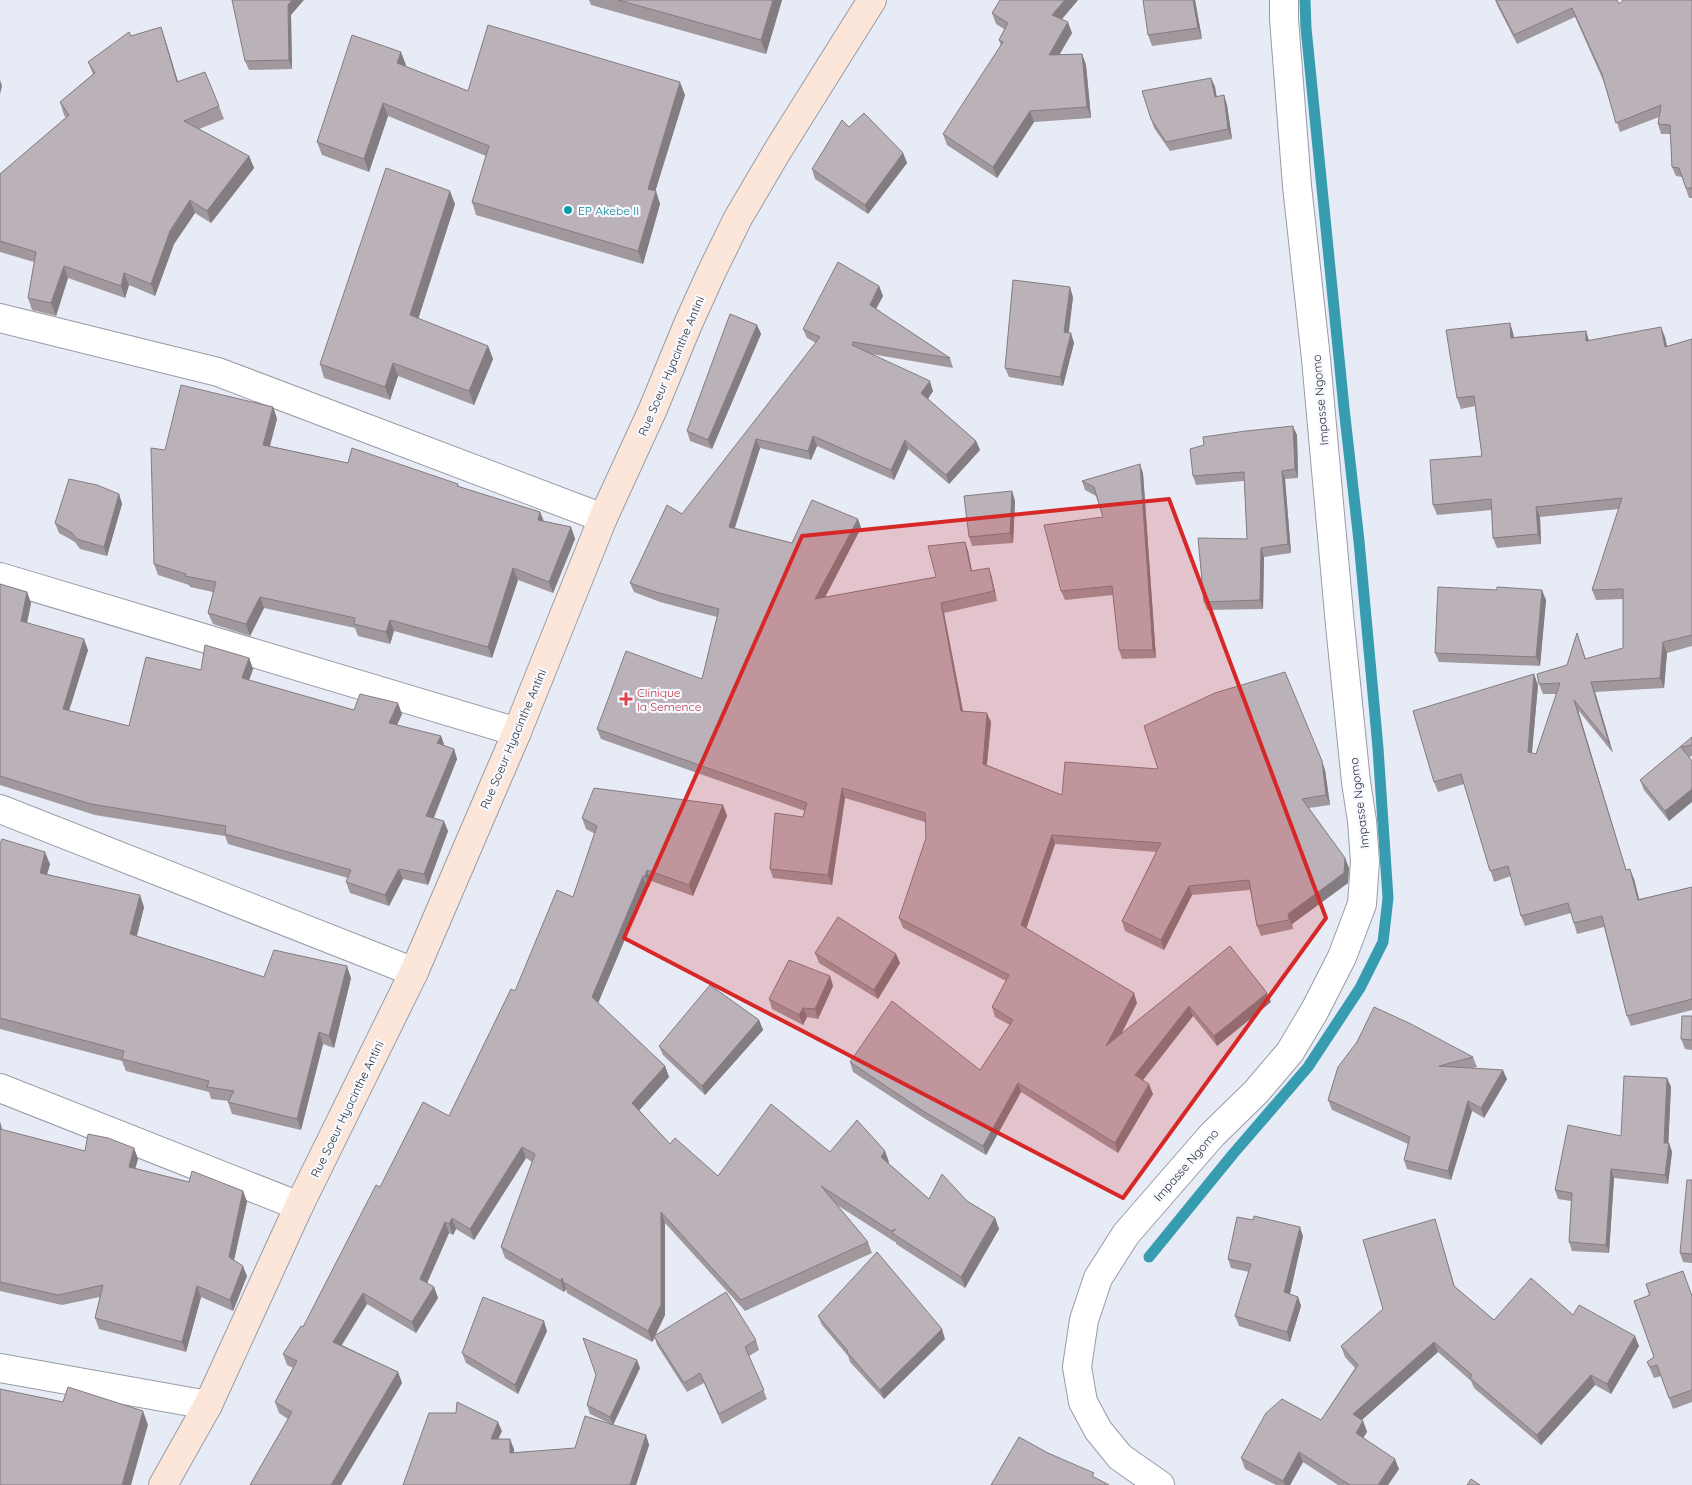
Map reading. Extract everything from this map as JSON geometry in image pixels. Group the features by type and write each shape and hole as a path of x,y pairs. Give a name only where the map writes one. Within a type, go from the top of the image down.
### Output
{"main road":[{"name":"Rue Soeur Hyacinthe Antini","path":"163,1485 208,1405 299,1206 414,972 517,732 603,518 653,409 688,324 738,218 778,150 872,0"}],"street":[{"name":"Impasse Ngomo","path":"1160,1485 1120,1457 1098,1430 1083,1402 1077,1367 1084,1320 1098,1278 1126,1234 1212,1135 1256,1092 1290,1052 1315,1010 1342,957 1362,904 1365,862 1362,821 1356,782 1316,359 1297,186 1284,0"},
{"path":"2,327 218,372 603,518"},
{"path":"0,577 517,732"},
{"path":"0,808 414,972"},
{"path":"0,1088 299,1206"},
{"path":"0,1368 208,1405"}],"highlighted area":[{"path":"1169,499 1326,918 1123,1198 624,938 802,536"}],"building":[{"path":"232,0 292,0 288,5 289,60 245,61"},
{"path":"618,0 773,0 761,40"},
{"path":"1000,0 1065,0 1052,15 1068,22 1049,55 1082,54 1087,107 1030,111 993,167 943,134 1003,42 999,40 1008,23 992,13"},
{"path":"1143,0 1193,0 1198,28 1148,35"},
{"path":"1496,0 1617,0 1619,4 1623,0 1692,0 1692,188 1686,188 1679,168 1672,167 1670,125 1658,124 1661,105 1616,123 1602,74 1572,8 1514,35"},
{"path":"488,25 680,82 648,189 656,191 638,251 472,202 489,146 383,103 364,159 317,142 352,35 401,52 397,63 468,91"},
{"path":"161,27 177,82 205,72 219,106 184,121 249,156 207,211 190,200 170,231 151,284 124,273 121,286 64,266 51,303 28,298 36,252 0,241 0,174 69,115 60,102 95,73 88,62 129,32 131,36"},
{"path":"1211,78 1215,97 1224,95 1228,129 1166,142 1151,119 1142,91"},
{"path":"864,113 903,153 865,205 812,169 842,120 849,127"},
{"path":"386,168 450,191 410,315 488,346 469,391 393,363 385,387 320,364"},
{"path":"838,262 879,286 870,305 950,358 853,342 852,345 930,381 921,393 976,441 946,475 905,440 891,470 813,436 808,451 756,439 729,527 792,543 812,500 858,519 815,599 936,577 928,546 965,542 971,571 989,568 994,591 941,603 961,711 987,713 983,764 1062,795 1065,762 1158,769 1144,726 1215,693 1285,672 1322,761 1326,795 1302,799 1345,858 1344,873 1288,914 1289,920 1257,926 1249,880 1189,886 1161,940 1122,921 1161,843 1052,835 1021,925 1134,993 1106,1046 1230,946 1267,993 1214,1036 1189,1006 1135,1075 1149,1084 1115,1143 1018,1083 983,1146 923,1111 850,1062 892,1001 980,1070 1013,1020 992,1007 1009,975 899,918 926,838 925,813 842,788 828,875 770,869 775,813 803,817 807,803 597,729 626,651 702,679 719,609 630,583 667,505 682,514 820,337 803,329"},
{"path":"1013,280 1070,287 1064,332 1071,333 1060,377 1005,368"},
{"path":"730,314 757,325 708,440 687,431"},
{"path":"1510,323 1511,338 1586,331 1586,341 1661,327 1665,347 1692,339 1692,635 1663,642 1660,678 1591,682 1609,743 1574,700 1626,870 1630,869 1638,900 1692,887 1692,999 1627,1016 1602,916 1574,923 1568,903 1521,916 1508,866 1490,871 1461,774 1434,782 1413,711 1534,674 1528,752 1536,754 1560,683 1539,684 1537,674 1567,665 1577,633 1585,659 1623,648 1623,589 1592,590 1622,498 1536,507 1538,534 1493,538 1491,499 1433,505 1430,460 1482,456 1474,396 1457,398 1446,330"},
{"path":"181,385 273,407 263,445 348,463 352,448 458,484 457,486 540,512 538,520 571,527 549,582 513,568 488,647 390,620 386,632 354,624 355,618 260,597 246,624 208,613 216,582 185,576 186,574 154,564 151,448 165,450"},
{"path":"1293,426 1295,469 1282,471 1288,544 1261,548 1260,600 1204,602 1198,538 1247,539 1244,472 1193,476 1190,449 1204,445 1203,437"},
{"path":"1140,464 1153,650 1119,650 1112,586 1061,591 1044,525 1103,517 1094,487 1082,481"},
{"path":"69,479 97,485 119,494 104,547 77,539 72,533 55,523"},
{"path":"1012,491 1010,533 969,537 964,496"},
{"path":"0,584 27,592 21,621 84,639 63,709 129,726 146,657 201,670 205,645 249,658 242,678 354,710 360,694 398,703 389,723 441,736 437,743 454,749 426,816 444,821 424,874 399,869 385,895 346,882 351,870 225,834 226,826 91,804 0,776"},
{"path":"1438,587 1497,590 1497,587 1542,590 1536,657 1435,653"},
{"path":"1692,737 1692,745 1681,747 1692,761 1692,789 1665,811 1640,780"},
{"path":"594,788 723,805 689,885 647,870 592,997 665,1066 632,1103 670,1144 675,1138 718,1176 771,1104 830,1152 857,1120 885,1151 881,1157 929,1199 942,1174 967,1201 995,1218 961,1277 892,1233 896,1229 891,1231 821,1186 868,1242 741,1300 661,1212 661,1305 648,1331 563,1282 562,1278 561,1281 501,1247 535,1154 522,1147 470,1229 452,1218 449,1224 445,1222 420,1279 434,1287 412,1322 363,1293 333,1342 398,1372 331,1485 250,1485 292,1412 275,1402 297,1361 283,1354 301,1326 303,1327 376,1185 380,1187 423,1102 449,1116 511,989 515,991 557,890 573,897 597,826 582,818"},
{"path":"2,839 45,852 40,873 140,895 130,934 264,977 274,950 347,966 329,1036 319,1032 297,1119 228,1102 234,1091 207,1087 209,1081 122,1059 124,1051 0,1018 0,844"},
{"path":"838,917 896,954 874,990 815,953"},
{"path":"789,960 830,976 815,1009 803,1008 799,1015 769,999"},
{"path":"710,985 759,1020 702,1086 659,1046"},
{"path":"1374,1007 1411,1024 1473,1057 1439,1066 1503,1070 1481,1108 1468,1101 1448,1171 1404,1160 1410,1137 1328,1100 1338,1067 1357,1042"},
{"path":"1682,1016 1692,1016 1692,1040 1681,1039"},
{"path":"1624,1076 1667,1078 1664,1143 1669,1143 1665,1175 1611,1169 1606,1245 1569,1242 1572,1193 1555,1190 1568,1125 1621,1136"},
{"path":"0,1129 85,1151 88,1134 108,1138 134,1148 129,1167 189,1182 192,1171 243,1191 229,1257 243,1266 230,1300 197,1286 182,1342 95,1318 103,1285 58,1295 0,1282"},
{"path":"1687,1180 1692,1180 1692,1254 1680,1253"},
{"path":"1254,1216 1300,1227 1284,1292 1298,1297 1287,1332 1235,1316 1251,1264 1228,1259 1237,1217 1253,1220"},
{"path":"1435,1219 1454,1286 1494,1320 1531,1278 1573,1315 1579,1305 1635,1336 1607,1384 1591,1375 1537,1435 1470,1378 1472,1375 1434,1342 1353,1414 1363,1421 1356,1433 1395,1459 1378,1485 1350,1485 1299,1452 1283,1481 1241,1458 1266,1413 1282,1399 1321,1420 1358,1365 1341,1346 1383,1309 1363,1240"},
{"path":"877,1252 942,1329 880,1390 818,1316"},
{"path":"1683,1271 1692,1296 1692,1390 1669,1398 1657,1365 1650,1367 1647,1362 1654,1357 1634,1301 1650,1295 1646,1284"},
{"path":"726,1292 756,1340 745,1347 764,1390 719,1414 700,1373 684,1383 654,1336"},
{"path":"483,1297 544,1321 515,1385 462,1353"},
{"path":"583,1338 637,1360 610,1417 587,1405 596,1375"},
{"path":"68,1387 143,1411 122,1485 0,1485 0,1389 63,1402"},
{"path":"457,1402 498,1422 491,1439 510,1439 510,1453 575,1448 585,1416 646,1435 630,1485 403,1485 429,1413 456,1413"},
{"path":"1019,1437 1048,1453 1094,1473 1092,1476 1109,1485 991,1485"},
{"path":"1471,1479 1480,1485 1467,1485"}],"waterway":[{"path":"1149,1257 1233,1154 1308,1067 1360,988 1383,942 1388,898 1378,748 1359,541 1306,28 1305,0"}],"place":[{"name":"EP Akebe II","path":"568,210"},
{"name":"Clinique la Semence","path":"626,699"}]}
